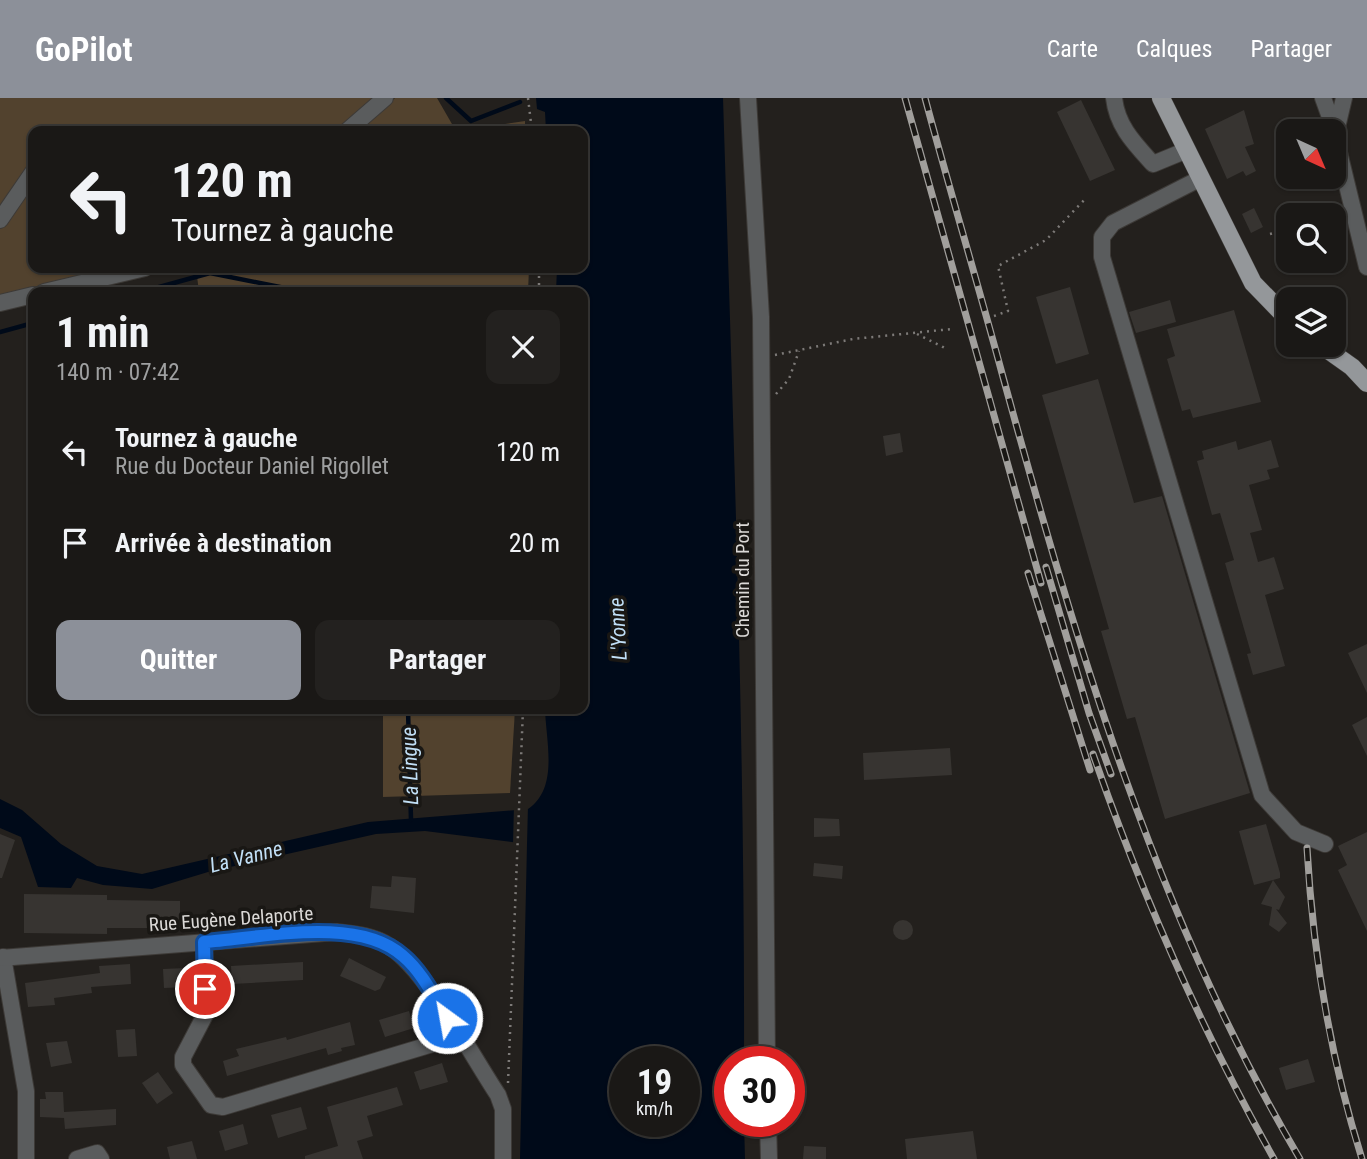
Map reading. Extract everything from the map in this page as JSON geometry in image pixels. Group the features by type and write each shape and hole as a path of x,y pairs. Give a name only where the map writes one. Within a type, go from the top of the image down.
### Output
{"main road":[{"path":"1161,98 1253,283 1276,307"},
{"path":"1338,357 1367,383"}],"street":[{"path":"353,126 385,98"},
{"name":"Chemin du Port","path":"748,98 762,357 767,1046"},
{"path":"1114,98 1116,114 1131,140 1153,164 1187,150"},
{"path":"1323,98 1331,119"},
{"path":"1338,119 1344,98"},
{"path":"1201,178 1113,223 1102,237 1102,257 1262,795 1296,832 1325,844"},
{"path":"1346,178 1367,267"},
{"path":"0,220 28,179"},
{"path":"65,287 124,273"},
{"path":"0,303 28,296"},
{"name":"Rue Eugène Delaporte","path":"2,958 337,932 367,936 387,944 405,958 498,1095 503,1109 503,1159"},
{"path":"204,942 205,1013 183,1057 183,1065 208,1102 215,1106 223,1107 459,1036"},
{"path":"2,958 26,1091 26,1159"},
{"path":"768,1137 769,1159"},
{"path":"77,1159 97,1153 101,1159"}],"path":[{"path":"528,98 532,126"},
{"path":"994,316 1007,311 998,266 1046,240 1087,197"},
{"path":"1270,234 1276,232"},
{"path":"762,357 853,339 952,329"},
{"path":"917,334 947,349"},
{"path":"762,400 770,400 789,379 799,351"},
{"path":"509,1077 522,800 523,714"}],"shaded area":[{"path":"0,98 376,98 343,126 28,126 28,273 94,273 0,296"},
{"path":"395,98 437,98 453,126 361,126"},
{"path":"525,121 525,126 492,126"},
{"path":"197,273 529,273 528,287 198,287"},
{"path":"383,714 515,714 510,793 383,797"}],"water":[{"path":"536,98 723,98 738,580 744,1046 714,1046 714,1137 744,1137 745,1159 520,1159 527,844 425,831 376,834 208,872 152,889 103,885 77,878 71,888 38,887 21,837 0,828 0,799 22,810 61,844 97,866 142,874 368,822 528,809 538,800 547,777 545,714 588,714 588,287 556,287 557,273 588,273 588,126 546,126 545,112 537,109"}],"pier":[{"path":"514,805 528,805 527,844 513,844"}],"building":[{"path":"1081,100 1115,170 1090,181 1057,112"},
{"path":"1244,110 1254,144 1245,147 1256,171 1246,176 1243,171 1227,179 1205,129"},
{"path":"1254,208 1263,227 1251,233 1242,214"},
{"path":"1070,287 1089,354 1056,364 1036,297"},
{"path":"1170,300 1176,322 1136,333 1129,312"},
{"path":"1234,310 1261,402 1193,418 1190,409 1182,411 1167,359 1175,356 1167,329"},
{"path":"1098,379 1134,503 1162,496 1250,793 1165,819 1135,717 1127,719 1101,631 1109,629 1042,395"},
{"path":"900,433 903,452 886,456 883,436"},
{"path":"1271,440 1279,467 1267,470 1270,479 1249,485 1262,530 1250,533 1258,562 1274,557 1284,589 1265,595 1285,666 1253,675 1247,654 1251,653 1225,563 1234,560 1220,513 1212,515 1197,461 1204,459 1202,451 1236,441 1238,450"},
{"path":"1367,644 1367,693 1348,653"},
{"path":"1367,717 1367,756 1352,725"},
{"path":"950,748 952,775 864,780 863,753"},
{"path":"814,818 839,819 840,836 814,837"},
{"path":"1266,824 1280,878 1254,885 1239,831"},
{"path":"1367,832 1367,931 1338,870 1347,865 1338,846"},
{"path":"0,834 15,840 2,878 0,878"},
{"path":"814,863 843,866 842,879 813,876"},
{"path":"392,876 416,878 414,913 370,908 372,886 391,887"},
{"path":"1273,880 1285,897 1279,910 1276,909 1287,923 1279,932 1269,925 1272,907 1261,904"},
{"path":"24,894 107,895 107,900 180,901 180,928 107,928 107,934 24,933"},
{"path":"903,920 910,923 913,930 910,937 903,940 896,937 893,930 896,923"},
{"path":"349,958 386,977 380,989 375,991 340,976"},
{"path":"303,962 303,980 232,984 231,966"},
{"path":"130,964 131,984 91,987 92,993 54,998 55,1005 28,1007 25,983 100,973 99,966"},
{"path":"186,968 186,987 164,988 163,969"},
{"path":"409,1011 414,1028 385,1037 379,1020"},
{"path":"350,1022 355,1045 341,1048 342,1051 328,1055 326,1048 227,1076 223,1061 239,1056 236,1049 286,1037 287,1040"},
{"path":"135,1029 137,1056 118,1057 116,1030"},
{"path":"67,1041 72,1063 51,1067 46,1043"},
{"path":"1308,1059 1315,1082 1286,1090 1279,1068"},
{"path":"442,1063 448,1082 420,1090 414,1072"},
{"path":"158,1072 173,1093 157,1104 142,1083"},
{"path":"397,1087 403,1105 367,1116 373,1136 357,1141 363,1159 305,1159 305,1156 338,1146 327,1107"},
{"path":"45,1092 63,1092 64,1112 116,1109 116,1125 65,1129 64,1118 40,1117 40,1099 46,1099"},
{"path":"301,1107 307,1129 278,1138 271,1115"},
{"path":"243,1124 248,1144 225,1151 219,1131"},
{"path":"973,1131 977,1159 907,1159 905,1139"},
{"path":"192,1141 197,1159 170,1159 167,1147"},
{"path":"804,1146 826,1147 826,1159 803,1159"}],"waterway":[{"path":"446,98 471,121 520,102"},
{"name":"La Lingue","path":"159,287 210,273"},
{"name":"La Lingue","path":"210,273 280,287"},
{"name":"La Lingue","path":"0,332 28,324"},
{"name":"La Lingue","path":"408,714 411,820"}],"railway":[{"path":"905,98 1041,583"},
{"path":"925,98 1031,479 1125,778 1203,971 1249,1066 1300,1159"},
{"path":"1046,567 1089,713 1111,774"},
{"path":"1028,573 1090,770"},
{"path":"1093,754 1174,961 1222,1061 1274,1159"},
{"path":"1307,848 1325,1005 1341,1082 1362,1159"}],"route":[{"path":"205,989 204,942 337,932 367,936 387,944 405,958 425,982 447,1018"}],"water label":[{"name":"L'Yonne","path":"618,629"},
{"name":"La Vanne","path":"246,857"}]}
